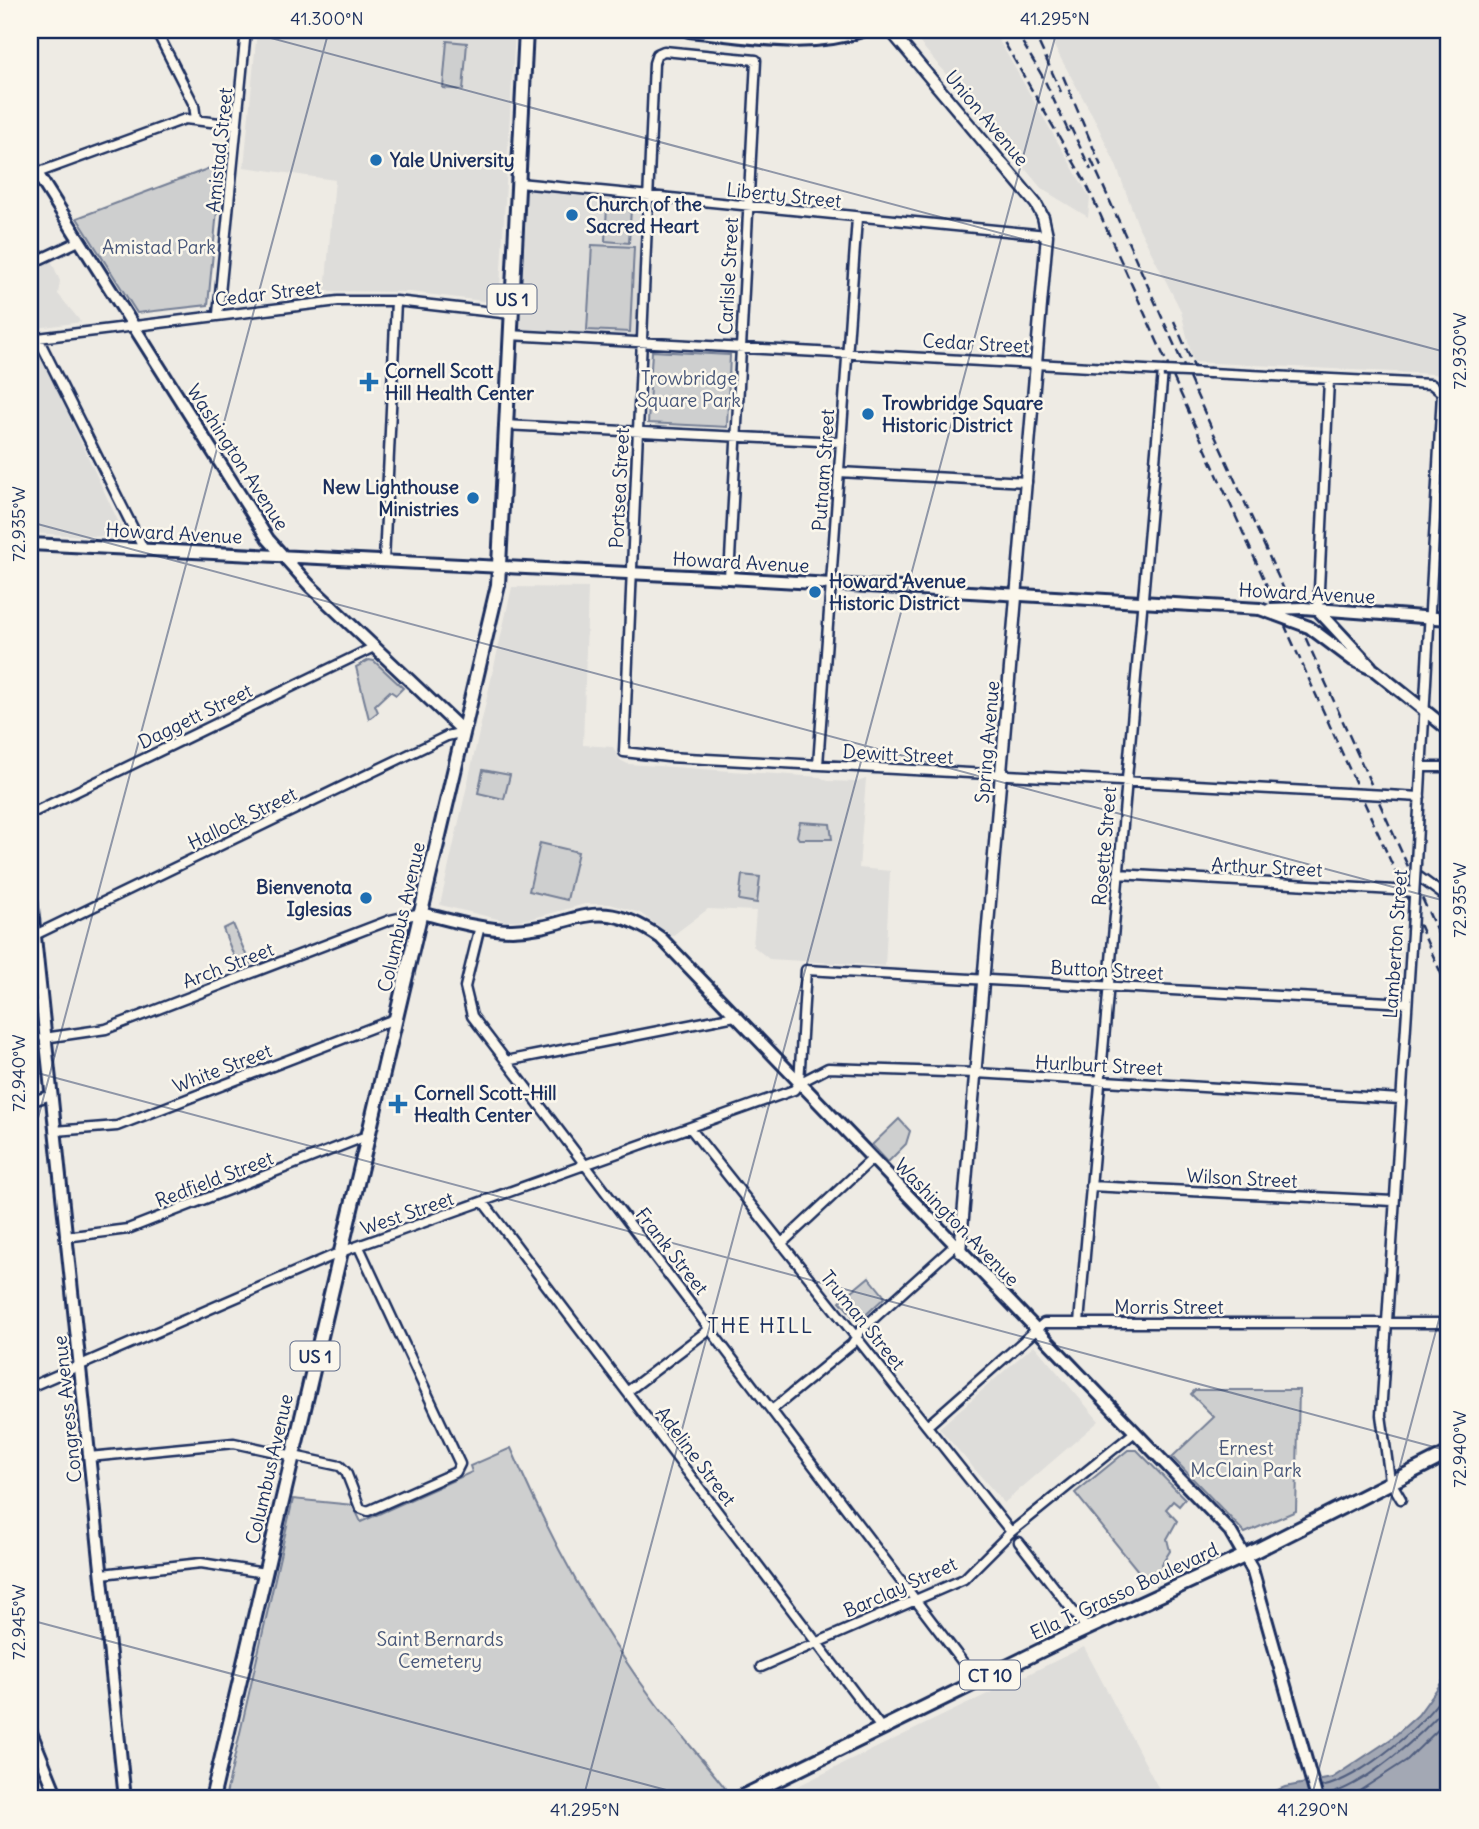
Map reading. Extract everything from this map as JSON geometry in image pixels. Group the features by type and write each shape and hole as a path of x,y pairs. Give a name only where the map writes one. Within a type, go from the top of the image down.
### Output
{"main road":[{"name":"Columbus Avenue","path":"212,1799 498,585 526,30"},
{"path":"689,30 786,40 829,40 862,30"},
{"name":"Washington Avenue","path":"30,162 268,539 464,732"},
{"name":"Howard Avenue","path":"30,544 729,578 1449,618"},
{"path":"1260,609 1309,627 1353,660 1374,670"},
{"path":"1318,610 1374,670 1449,730"},
{"name":"Congress Avenue","path":"30,889 35,935 33,959 55,1131 125,1799"},
{"name":"Washington Avenue","path":"421,913 480,926 522,929 589,914 625,919 660,937 1224,1524 1245,1555 1259,1594 1317,1799"},
{"name":"Ella T. Grasso Boulevard","path":"738,1799 977,1681 1245,1555 1449,1452"},
{"path":"30,1730 58,1799"}],"street":[{"path":"156,30 194,105 196,119"},
{"name":"Amistad Street","path":"218,314 246,30"},
{"name":"Union Avenue","path":"890,30 1036,204 1043,217 1047,235"},
{"name":"Carlisle Street","path":"657,54 664,51 756,60 729,578"},
{"name":"Portsea Street","path":"626,753 622,745 657,54"},
{"path":"37,173 158,126 185,119 237,125"},
{"name":"Liberty Street","path":"519,183 649,198 1047,235"},
{"name":"Putnam Street","path":"818,765 856,218"},
{"name":"Spring Avenue","path":"957,1249 976,1073 1047,235"},
{"path":"30,264 79,241"},
{"name":"Cedar Street","path":"34,339 338,301 396,301 511,314"},
{"path":"384,561 396,301"},
{"name":"Cedar Street","path":"509,335 1036,362 1162,372 1430,384 1439,388"},
{"path":"34,339 143,548"},
{"name":"Rosette Street","path":"1079,1323 1162,372"},
{"path":"1318,610 1329,380"},
{"name":"Lamberton Street","path":"1401,1499 1390,1480 1381,1415 1414,892 1418,876 1416,863 1443,400 1439,388"},
{"path":"505,425 841,442"},
{"path":"1439,471 1449,471"},
{"path":"839,472 1027,482"},
{"name":"Daggett Street","path":"30,814 374,646"},
{"name":"Hallock Street","path":"35,935 447,736 464,732"},
{"name":"Dewitt Street","path":"626,753 1420,797"},
{"path":"1422,767 1449,767"},
{"name":"Arthur Street","path":"1118,874 1414,892"},
{"path":"1418,876 1449,899"},
{"name":"Arch Street","path":"44,1038 106,1029 390,920 421,913"},
{"name":"Frank Street","path":"480,926 466,980 465,997 472,1016 977,1681"},
{"name":"Button Street","path":"799,1083 806,970 1407,1003"},
{"path":"506,1061 735,1016"},
{"name":"White Street","path":"55,1131 117,1126 397,1018"},
{"name":"Hurlburt Street","path":"799,1083 828,1069 976,1073 1400,1099"},
{"name":"West Street","path":"30,1387 341,1252 794,1090 799,1083"},
{"path":"30,1102 51,1095"},
{"name":"Truman Street","path":"690,1128 1012,1532"},
{"name":"Redfield Street","path":"65,1237 128,1229 369,1135"},
{"path":"781,1244 872,1159"},
{"name":"Wilson Street","path":"1090,1186 1393,1201"},
{"name":"Adeline Street","path":"484,1203 881,1729"},
{"path":"89,1457 234,1443 340,1466 346,1472 360,1508 368,1511 456,1472 459,1468 359,1247"},
{"path":"773,1409 852,1344 857,1336 957,1249"},
{"name":"Morris Street","path":"1036,1329 1044,1323 1449,1323"},
{"path":"628,1391 711,1328"},
{"path":"927,1426 1036,1329"},
{"name":"Barclay Street","path":"761,1667 914,1598 964,1579 1012,1532 1135,1432"},
{"path":"1019,1542 1087,1629"},
{"path":"102,1574 201,1563 265,1573"}],"shaded area":[{"name":"Yale University","path":"257,30 515,30 499,303 410,292 325,291 335,180 244,167"},
{"path":"909,30 993,30 1090,198 1088,217 1042,189"},
{"path":"1045,30 1449,30 1449,380 1434,374 1193,362 1181,311 1139,228 1116,165 1094,118"},
{"path":"519,189 648,204 642,341 509,335"},
{"path":"48,253 60,281 58,294 81,322 30,329 30,262"},
{"path":"30,331 95,472 126,538 30,533"},
{"path":"512,587 588,588 583,745 613,747 620,760 628,764 820,777 828,781 857,782 866,779 859,868 890,871 885,966 769,959 753,946 756,911 708,909 672,936 640,913 610,904 585,904 530,919 506,921 440,905"},
{"path":"1034,1345 1099,1421 1004,1503 939,1428"},
{"path":"1084,1647 1164,1799 771,1799 775,1797"}],"green space":[{"path":"447,41 467,43 463,90 443,88"},
{"name":"Amistad Park","path":"218,165 221,168 208,305 137,313 77,218"},
{"path":"607,207 631,208 629,243 605,241"},
{"path":"592,245 634,247 630,332 587,330"},
{"name":"Trowbridge Square Park","path":"652,351 730,355 727,427 648,423"},
{"path":"369,660 374,661 403,688 396,695 390,691 375,705 378,712 369,719 356,667"},
{"path":"483,770 510,775 504,799 478,793"},
{"path":"800,822 830,824 832,839 799,839 797,836"},
{"path":"540,843 578,852 567,900 529,891"},
{"path":"742,875 760,877 757,903 739,900"},
{"path":"233,924 250,964 239,969 223,929"},
{"path":"899,1119 910,1131 906,1144 888,1162 872,1145"},
{"path":"869,1277 885,1297 858,1322 840,1301"},
{"name":"Ernest McClain Park","path":"1195,1390 1299,1390 1296,1511 1245,1533 1172,1457 1214,1417 1191,1394"},
{"name":"Saint Bernards Cemetery","path":"511,1448 559,1549 614,1644 657,1705 725,1788 703,1799 225,1799 293,1499 353,1505 361,1522 472,1472 470,1466"},
{"path":"1128,1450 1137,1450 1185,1499 1179,1506 1173,1501 1166,1509 1177,1521 1167,1539 1170,1551 1162,1564 1163,1574 1144,1583 1143,1577 1075,1493"}],"water":[{"path":"1449,1672 1449,1787 1424,1799 1256,1799 1285,1787 1332,1778 1391,1739 1418,1715"}],"railway":[{"path":"997,30 1086,183 1449,991"},
{"path":"1015,30 1044,79 1070,135"},
{"path":"1033,30 1061,92"},
{"path":"1063,76 1101,166"},
{"path":"1070,126 1091,170"},
{"path":"1091,159 1449,958"},
{"path":"1174,321 1195,369"}],"place":[{"name":"Yale University","path":"376,160"},
{"name":"Church of the Sacred Heart","path":"572,215"},
{"name":"Cornell Scott Hill Health Center","path":"369,382"},
{"name":"Trowbridge Square Historic District","path":"868,414"},
{"name":"New Lighthouse Ministries","path":"473,498"},
{"name":"Howard Avenue Historic District","path":"815,592"},
{"name":"Bienvenota Iglesias","path":"366,898"},
{"name":"Cornell Scott-Hill Health Center","path":"398,1104"}],"district":[{"name":"THE HILL","path":"761,1325"}]}
